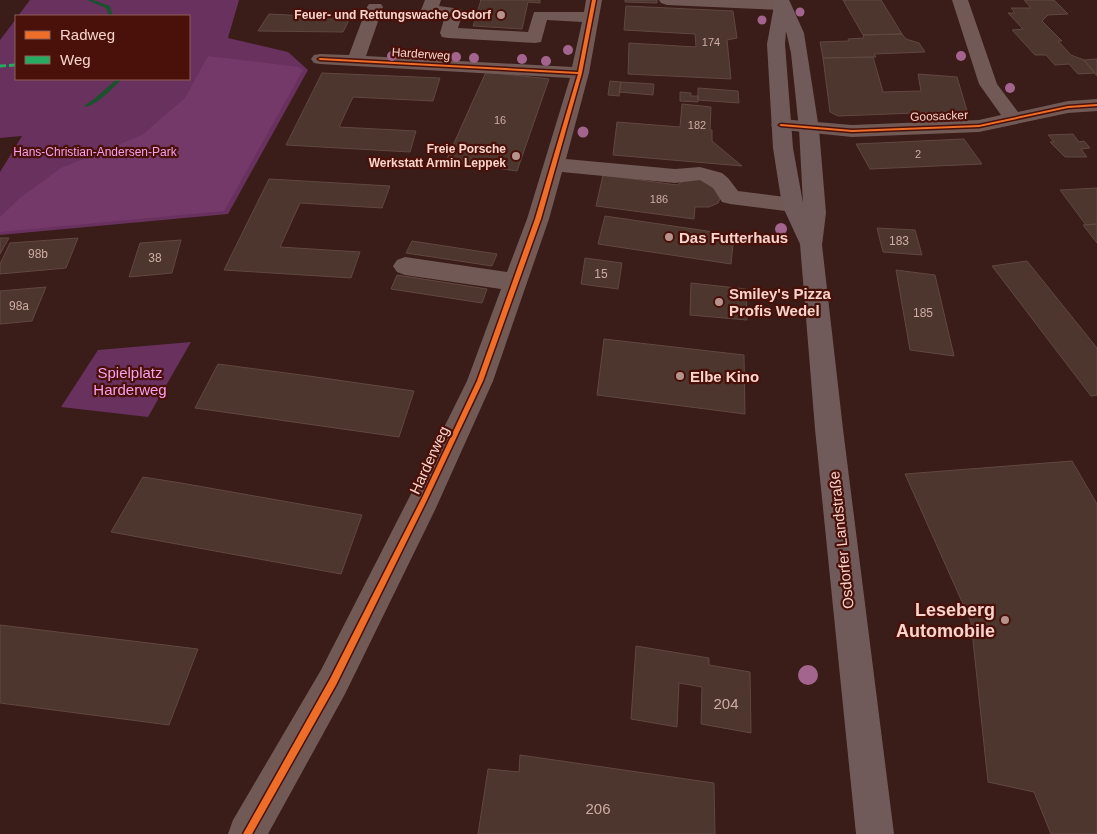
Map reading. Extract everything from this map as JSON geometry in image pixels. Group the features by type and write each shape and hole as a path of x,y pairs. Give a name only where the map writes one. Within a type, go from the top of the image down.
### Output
{"main road":[{"name":"Osdorfer Landstraße","path":"782,2 776,44 781,125 792,205 811,245"},
{"name":"Osdorfer Landstraße","path":"782,2 796,33 809,129 815,212 811,245 830,438 875,834"}],"street":[{"path":"433,0 429,10 455,12 448,32 535,38 540,15 552,8 590,18"},
{"name":"Harderweg","path":"247,834 333,682 424,500 480,381 554,165 580,73 594,0"},
{"path":"667,0 782,2"},
{"path":"960,0 988,84 1013,119"},
{"path":"356,61 375,6"},
{"name":"Harderweg","path":"320,59 580,73"},
{"name":"Goosacker","path":"781,125 809,129 852,131 979,126 1068,107 1097,105"},
{"path":"554,165 675,176 686,173 698,173 720,181 727,188 730,197 792,205"},
{"path":"405,266 515,282"}],"green space":[{"name":"Hans-Christian-Andersen-Park","path":"30,0 239,0 228,38 288,52 308,70 228,214 0,235 0,172 22,136 0,138 0,40 15,20 15,80 190,80 190,15 19,15"},
{"name":"Spielplatz Harderweg","path":"191,342 148,417 61,407 98,350"}],"shaded area":[{"path":"208,56 299,67 303,70 224,211 0,232 0,217 21,197 61,168 142,135 185,98"}],"building":[{"name":"Feuer- und Rettungswache Osdorf","path":"481,0 540,0 540,3 528,2 522,29 473,26"},
{"path":"625,0 657,0 657,3 625,2"},
{"path":"843,0 881,0 902,34 863,35"},
{"path":"1024,0 1054,0 1068,14 1048,15 1042,21 1062,41 1058,41 1071,55 1084,60 1095,73 1078,74 1069,64 1055,65 1046,55 1035,55 1012,30 1023,29 1008,13 1015,13 1011,8 1031,8"},
{"path":"626,6 733,11 737,38 727,40 731,79 628,74 629,43 696,47 695,34 624,30"},
{"path":"269,14 351,16 343,32 258,31"},
{"path":"902,34 906,39 919,43 925,52 874,54 876,57 823,58 820,42 849,41 848,39 864,38 863,35"},
{"path":"873,57 883,92 921,91 918,74 957,77 967,111 838,116 830,112 823,58"},
{"path":"1097,59 1097,76 1084,60"},
{"path":"486,72 549,79 517,171 446,161"},
{"path":"322,73 440,78 433,101 353,97 339,127 416,131 410,152 286,145"},
{"path":"610,81 621,82 619,96 608,95"},
{"path":"621,82 654,84 653,95 619,92"},
{"path":"698,88 738,91 739,103 698,100"},
{"path":"680,92 691,93 691,96 698,96 698,102 680,101"},
{"path":"682,104 711,107 710,130 712,130 712,141 742,166 613,155 617,122 680,127"},
{"path":"1073,134 1079,142 1084,141 1090,148 1081,149 1087,157 1065,157 1050,142 1054,142 1048,135"},
{"path":"964,139 982,164 870,169 856,144"},
{"path":"603,175 677,185 688,178 711,181 722,195 718,203 709,207 695,207 694,219 596,206"},
{"path":"269,179 390,186 382,208 300,203 280,247 360,252 351,278 224,270"},
{"path":"1097,188 1097,224 1086,225 1060,190"},
{"path":"605,216 734,235 731,264 598,244"},
{"path":"1097,224 1097,243 1083,225"},
{"path":"877,228 915,230 922,255 883,252"},
{"path":"0,238 9,238 0,254"},
{"path":"78,238 66,268 0,274 0,264 10,243"},
{"path":"181,240 172,273 129,277 140,243"},
{"path":"412,241 497,254 492,266 406,253"},
{"path":"585,258 622,263 618,289 581,284"},
{"path":"1027,261 1097,348 1097,395 1091,396 992,266"},
{"path":"896,270 935,275 954,356 910,350"},
{"path":"397,275 487,289 482,303 391,289"},
{"name":"Smiley's Pizza Profis Wedel","path":"691,283 746,289 747,320 690,315"},
{"path":"46,287 32,321 0,324 0,291"},
{"path":"604,339 744,355 745,414 597,395"},
{"path":"218,364 414,391 399,437 195,408"},
{"path":"1072,461 1097,504 1097,834 1051,834 1034,792 988,782 971,622 905,474"},
{"path":"143,477 362,515 341,574 111,532"},
{"path":"0,625 198,649 169,725 0,703"},
{"path":"636,646 709,658 709,665 750,672 751,733 701,724 702,687 679,683 677,727 631,719"},
{"path":"520,755 714,783 715,834 478,834 488,769 519,772"}],"waterway":[{"path":"89,0 108,7 111,15"},
{"path":"87,106 119,80"}],"marked path":[{"path":"0,66 15,65"}],"cycle path":[{"path":"247,834 333,682 424,500 480,381 538,219 580,73 594,0"},
{"path":"320,59 580,73"},
{"path":"781,125 852,131 979,126 1068,107 1097,105"}],"place":[{"name":"Feuer- und Rettungswache Osdorf","path":"501,15"},
{"name":"Freie Porsche Werkstatt Armin Leppek","path":"516,156"},
{"name":"Das Futterhaus","path":"669,237"},
{"name":"Smiley's Pizza Profis Wedel","path":"719,302"},
{"name":"Elbe Kino","path":"680,376"},
{"name":"Leseberg Automobile","path":"1005,620"}]}
